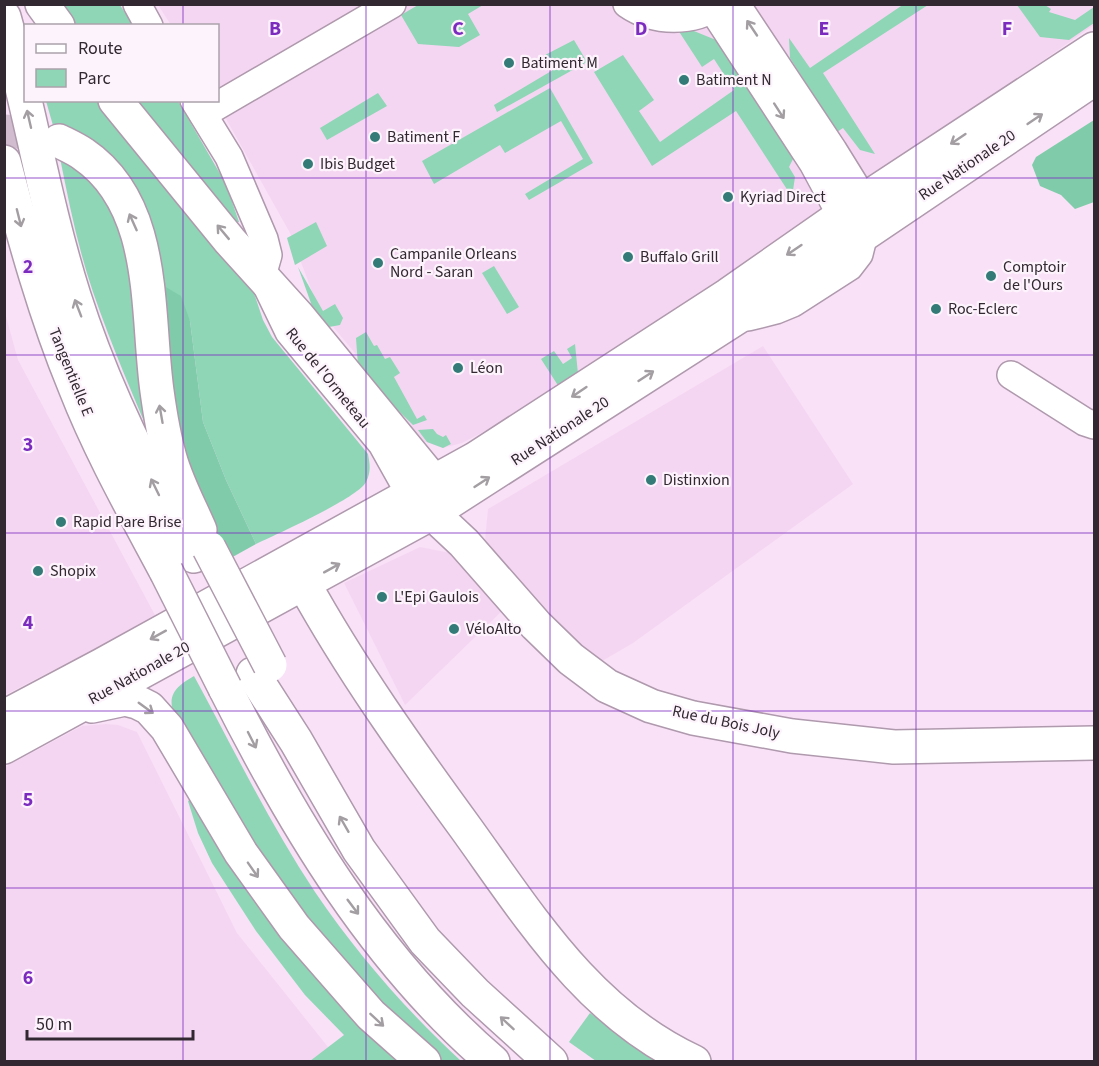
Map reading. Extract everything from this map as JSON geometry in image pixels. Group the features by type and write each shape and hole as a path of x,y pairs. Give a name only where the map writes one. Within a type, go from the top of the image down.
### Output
{"main road":[{"path":"42,4 57,24"},
{"path":"4,17 24,97"},
{"name":"Rue Nationale 20","path":"4,717 426,496 732,320 857,216 1095,49"},
{"name":"Rue Nationale 20","path":"4,747 304,584 475,459 728,295 857,216 1095,79"},
{"path":"25,102 74,296 105,378 189,558 250,675 296,741 359,850 425,941 475,993 551,1062"},
{"name":"Rue du Bois Joly","path":"117,102 230,241 262,276 320,357 464,543 536,626 571,659 607,686 651,706 693,718 792,736 894,747 1095,743"},
{"path":"59,141 83,154 103,171 121,195 138,233 145,265 157,389 189,558"},
{"name":"Tangentielle E","path":"4,162 22,234 47,312 76,389 115,473 189,558"},
{"path":"304,584 321,614 408,747 513,897 560,956 578,978 614,1010 649,1037 694,1062"},
{"path":"250,675 255,748 298,822 347,900 396,963 458,1032 493,1062"},
{"path":"51,722 93,705 116,700 125,699 149,708 167,728 241,853 294,927 371,1015 424,1062"}],"street":[{"path":"137,4 148,24"},
{"path":"219,96 392,4"},
{"path":"627,4 657,18 685,19 723,6 833,150 857,216"},
{"path":"198,107 229,157 264,239 268,255 262,276"},
{"path":"1011,375 1085,422 1095,425"}],"shaded area":[{"path":"1094,4 1094,25 755,261 535,405 462,443 443,448 420,440 390,395 319,310 290,233 217,102 219,102 219,24 170,24 158,5"},
{"path":"4,309 18,360 156,617 5,695"},
{"path":"763,346 853,484 633,643 597,664 562,629 485,540 488,509"},
{"path":"420,547 450,553 506,607 405,705 344,583"},
{"path":"118,725 137,732 237,933 332,1052 315,1062 5,1062 5,767 82,726"}],"green space":[{"path":"904,4 928,5 823,73 875,154 860,150 843,128 837,132 790,58 789,38 810,68"},
{"path":"55,5 120,5 132,24 70,24"},
{"path":"418,5 483,5 468,14 480,35 459,47 418,44 401,15"},
{"path":"1017,5 1045,5 1051,9 1049,12 1075,20 1094,7 1094,23 1069,40 1040,37"},
{"path":"689,29 716,40 725,48 794,157 789,167 795,177 792,197 736,111 652,166 594,72 623,55 654,100 639,111 660,142 734,90 714,59 702,67 678,30"},
{"path":"574,40 587,62 497,112 494,105 553,70 545,55"},
{"path":"550,88 593,163 529,200 525,194 583,159 561,121 505,153 500,145 434,184 422,161"},
{"path":"378,93 387,106 327,140 320,128"},
{"path":"46,102 102,102 252,287 263,320 272,337 368,454 369,475 360,489 316,515 256,544 226,480 203,422 190,321 159,283 154,249 54,129"},
{"path":"128,102 179,102 226,184 239,222 230,224"},
{"path":"1094,120 1094,202 1075,209 1061,195 1040,186 1032,165 1036,157"},
{"path":"60,158 97,182 128,235 158,454 93,292 78,242"},
{"path":"316,222 327,246 295,265 287,238"},
{"path":"494,266 519,307 507,314 482,273"},
{"path":"298,267 323,311 335,304 343,318 340,325 329,327 322,325 312,306"},
{"path":"159,283 181,296 190,321 203,422 226,480 256,544 229,559 188,478 177,438"},
{"path":"366,332 374,346 377,345 385,359 390,357 400,373 394,377 417,419 424,415 427,420 413,425 378,391 358,366 356,338"},
{"path":"575,344 578,374 559,387 541,359 554,351 563,364 572,358 567,349"},
{"path":"433,429 443,437 446,435 451,444 443,448 427,442 418,430"},
{"path":"194,676 267,813 315,892 383,981 461,1061 441,1061 424,1047 290,909 201,764 172,707 174,692"},
{"path":"191,799 405,1061 310,1061 344,1035 305,995 256,931 212,863 198,833 188,801"},
{"path":"590,1013 636,1047 661,1061 596,1061 569,1042"}],"tunnel":[{"path":"4,131 41,134 57,141"}],"place":[{"name":"Batiment M","path":"509,63"},
{"name":"Batiment N","path":"684,80"},
{"name":"Batiment F","path":"375,137"},
{"name":"Ibis Budget","path":"308,164"},
{"name":"Kyriad Direct","path":"728,197"},
{"name":"Buffalo Grill","path":"628,257"},
{"name":"Campanile Orleans Nord - Saran","path":"378,263"},
{"name":"Comptoir de l'Ours","path":"991,276"},
{"name":"Roc-Eclerc","path":"936,309"},
{"name":"Léon","path":"458,368"},
{"name":"Distinxion","path":"651,480"},
{"name":"Rapid Pare Brise","path":"61,522"},
{"name":"Shopix","path":"38,571"},
{"name":"L'Epi Gaulois","path":"382,597"},
{"name":"VéloAlto","path":"454,629"}]}
